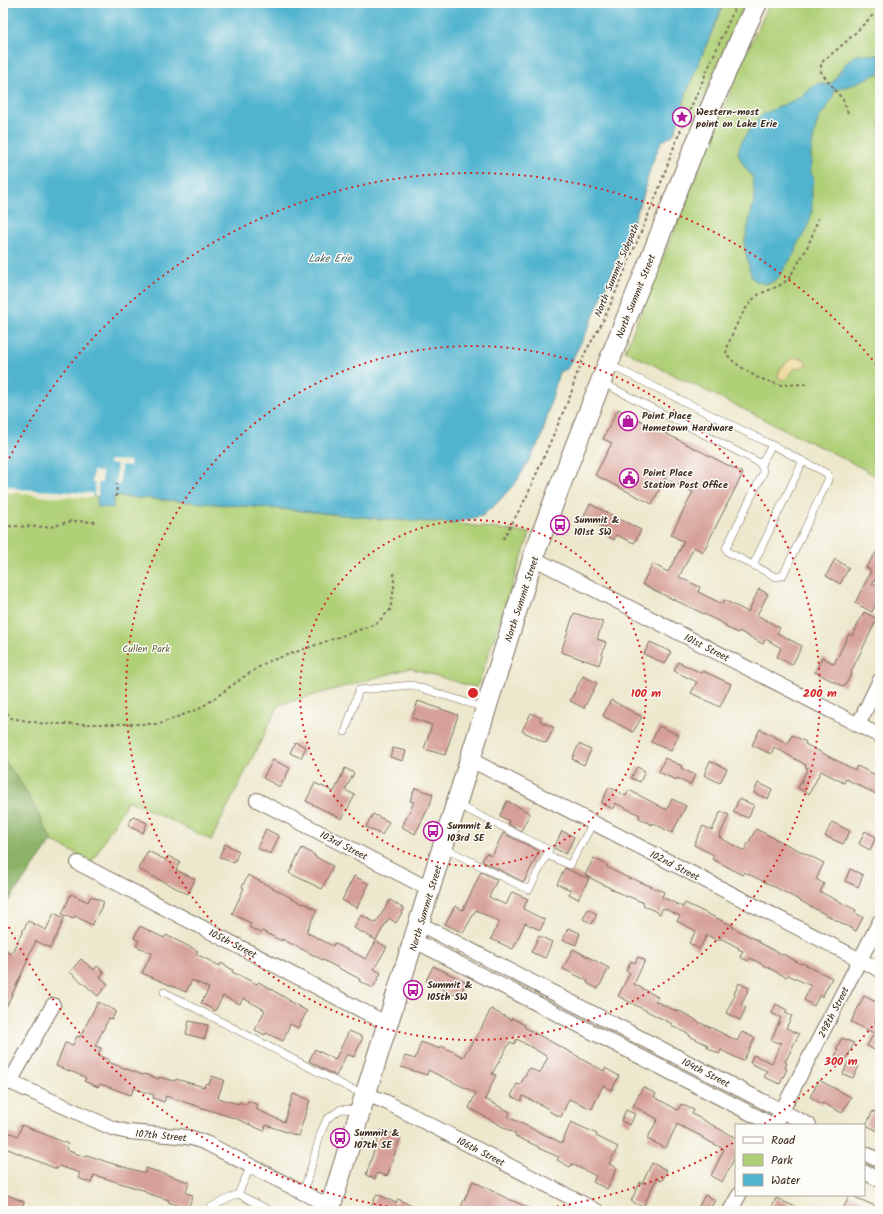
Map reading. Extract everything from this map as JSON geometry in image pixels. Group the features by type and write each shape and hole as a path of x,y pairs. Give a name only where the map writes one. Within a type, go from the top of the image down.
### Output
{"main road":[{"name":"North Summit Street","path":"330,1209 533,558 561,480 733,53 757,3"}],"street":[{"name":"101st Street","path":"533,558 880,736"},
{"path":"858,725 880,680"},
{"name":"102nd Street","path":"471,760 880,970"},
{"name":"103rd Street","path":"257,800 430,890"},
{"name":"105th Street","path":"78,863 388,1024"},
{"name":"298th Street","path":"775,1124 880,921"},
{"name":"104th Street","path":"417,932 603,1018 808,1124"},
{"name":"104th Street","path":"417,932 595,1033 772,1124"},
{"name":"107th Street","path":"53,1004 7,1084 112,1128 128,1132 192,1138 206,1143 330,1209"},
{"path":"595,1033 603,1018"},
{"name":"106th Street","path":"363,1102 386,1102 596,1211"},
{"path":"865,1154 880,1161"},
{"path":"865,1172 880,1180"},
{"path":"730,1211 738,1196"}],"lane":[{"path":"604,373 772,445 828,474 828,477 782,576 776,577 728,552 726,548 763,473 761,464 604,373"},
{"path":"761,464 772,445"},
{"path":"753,565 803,461"},
{"path":"345,732 359,690 412,685 486,709"},
{"path":"443,848 529,890 549,850 457,805"},
{"path":"547,855 570,865 593,823"},
{"path":"164,992 349,1088 363,1102 341,1109 327,1119 321,1132 302,1193"},
{"path":"209,1211 210,1208 238,1194 251,1166"},
{"path":"238,1194 271,1211"}],"path":[{"name":"North Summit Sidepath","path":"502,539 526,498 569,400 580,364 609,308 657,194 676,141 737,3"},
{"path":"848,113 845,104 821,72 821,63 874,15"},
{"path":"806,384 780,385 756,377 735,363 726,354 734,328 750,303 758,295 777,287 789,278 812,239 818,218"},
{"path":"116,497 117,484"},
{"path":"3,526 50,527 72,521 96,522"},
{"path":"3,708 11,718 45,724 159,724 201,708 267,662 376,624 390,610 394,588 394,573"}],"green space":[{"path":"724,3 745,3 694,120 681,114 687,91"},
{"path":"770,3 880,3 880,478 843,458 625,351 746,53"},
{"name":"Cullen Park","path":"3,491 98,496 97,507 112,508 113,496 295,510 380,519 452,523 530,533 477,688 410,668 279,705 211,840 128,800 92,862 52,841 25,789 3,758"},
{"path":"3,758 25,789 52,841 4,907 3,906"}],"sand":[{"path":"794,358 801,358 805,360 807,364 803,367 794,369 788,377 783,380 780,379 778,376 782,368 786,363"}],"water":[{"name":"Lake Erie","path":"3,3 724,3 687,91 674,134 661,142 650,169 642,200 588,329 567,369 559,372 541,439 517,481 497,503 482,516 452,523 380,519 295,510 114,496 113,508 97,507 97,496 3,491"},
{"path":"860,54 880,55 880,73 834,91 833,98 818,120 815,130 811,152 811,172 814,181 812,186 812,211 806,232 798,242 796,251 778,278 765,284 756,281 751,276 744,244 754,200 754,191 752,176 744,166 739,156 738,151 742,141 748,131 763,114 801,97 819,83 828,85 832,83 846,63 851,58"}],"pier":[{"path":"110,460 130,461 130,466 121,465 120,485 116,484 117,464 109,464"},
{"path":"93,471 102,472 102,483 98,483 98,496 94,496 95,483 92,483"},
{"path":"3,484 19,489 92,493 93,496 92,498 47,497 20,493 3,493"}],"building":[{"path":"618,409 743,473 703,552 694,547 679,577 700,587 698,592 722,604 724,600 748,612 759,589 768,594 757,615 780,628 777,633 802,646 792,665 777,657 781,648 766,639 763,644 739,631 738,633 725,627 726,625 642,584 653,564 668,572 684,542 671,535 693,492 665,478 652,504 595,475 612,443 603,439"},
{"path":"590,504 641,530 634,543 616,535 614,540 605,535 608,530 583,517"},
{"path":"880,547 880,577 878,576 872,584 880,587 880,596 872,612 855,603 871,571 866,567"},
{"path":"835,559 849,568 840,584 826,576"},
{"path":"864,612 877,619 844,687 815,672 822,657 834,664 849,634 852,636"},
{"path":"574,613 603,622 597,639 606,642 599,665 561,652"},
{"path":"650,642 671,652 665,664 644,654"},
{"path":"678,662 701,673 703,671 731,684 720,707 691,693 697,682 674,671"},
{"path":"583,676 597,683 584,708 570,701"},
{"path":"611,700 642,717 633,732 603,716"},
{"path":"418,701 458,715 445,755 424,749 432,725 412,718"},
{"path":"531,713 541,718 540,721 554,728 546,743 522,731"},
{"path":"659,726 679,735 671,751 651,742"},
{"path":"760,729 788,744 792,735 806,742 805,744 855,770 857,766 880,777 880,796 846,779 844,783 821,771 809,794 798,788 808,768 805,767 806,765 774,747 771,754 752,745"},
{"path":"295,742 306,747 301,758 290,753"},
{"path":"579,744 591,750 584,765 572,759"},
{"path":"393,748 406,751 403,761 390,757"},
{"path":"665,758 682,766 681,768 695,775 690,785 677,778 676,780 659,772"},
{"path":"273,760 290,768 280,787 263,778"},
{"path":"710,761 727,769 720,783 704,775"},
{"path":"637,767 645,771 640,782 631,778"},
{"path":"345,768 354,773 345,790 355,795 342,819 306,801 315,783 334,792"},
{"path":"758,783 772,789 768,799 754,793"},
{"path":"609,787 626,796 629,790 667,810 672,799 686,806 672,833 653,823 652,825 639,818 640,815 615,803 613,809 601,803"},
{"path":"415,788 433,794 430,805 415,834 402,827 414,802 410,801"},
{"path":"739,799 754,805 748,818 733,812"},
{"path":"507,801 530,813 521,831 508,824 509,821 500,816"},
{"path":"721,811 729,815 719,837 744,851 756,829 824,863 816,879 824,884 820,892 856,910 855,913 863,917 856,931 773,886 744,872 742,875 712,859 714,855 694,845 703,826 712,830"},
{"path":"373,814 389,822 382,835 366,827"},
{"path":"133,816 147,823 143,833 128,826"},
{"path":"832,822 850,831 843,844 825,836"},
{"path":"266,829 279,836 271,854 257,848"},
{"path":"562,831 574,837 566,854 554,848"},
{"path":"865,831 876,837 870,850 859,844"},
{"path":"503,833 539,851 524,882 482,861 486,853 492,856"},
{"path":"225,844 239,851 234,863 219,857"},
{"path":"302,848 333,866 322,889 289,873"},
{"path":"148,851 166,860 168,856 180,862 176,870 195,879 188,894 138,869"},
{"path":"594,858 607,865 607,867 630,879 631,878 664,892 662,897 683,907 685,903 733,926 732,927 782,955 783,954 832,978 822,997 819,996 814,1006 804,1000 811,986 788,975 786,977 750,958 748,961 740,957 743,951 720,938 718,941 707,935 699,949 689,943 696,931 677,921 680,916 663,908 660,914 643,905 644,903 628,896 627,897 585,875"},
{"path":"565,868 589,879 578,899 569,894 571,890 557,884"},
{"path":"850,869 863,875 858,887 845,881"},
{"path":"481,872 497,880 489,897 506,905 512,892 528,899 523,909 545,920 540,930 525,923 513,949 491,939 499,922 476,910 463,933 445,924 455,906 463,910"},
{"path":"248,875 317,910 306,932 333,946 334,943 366,959 376,941 387,947 374,969 381,973 373,988 359,981 360,979 282,939 282,941 262,931 261,933 249,927 251,923 232,914 244,888 242,887"},
{"path":"354,876 369,884 357,908 342,900"},
{"path":"71,894 88,902 91,896 104,902 92,925 75,916 73,919 62,914"},
{"path":"390,900 404,909 396,923 389,918 376,940 354,928 361,915 376,923"},
{"path":"588,909 597,914 592,924 583,919"},
{"path":"54,913 64,918 57,935 50,948 36,941 3,1014 3,950 11,954 28,921 46,930"},
{"path":"140,926 164,938 166,935 198,951 196,954 220,966 221,963 233,970 232,972 257,984 259,982 307,1011 298,1028 290,1024 283,1041 266,1033 265,1035 255,1030 265,1010 243,998 240,1004 223,996 215,1011 201,1003 209,988 192,980 186,992 142,973 152,953 136,946 139,941 134,938"},
{"path":"568,928 580,933 576,945 563,940"},
{"path":"539,936 552,942 545,958 531,952"},
{"path":"573,949 609,968 598,989 587,983 588,981 563,969"},
{"path":"638,957 645,960 634,984 658,997 655,1001 679,1012 680,1011 696,1021 737,1041 742,1032 755,1038 743,1061 721,1050 719,1054 707,1047 708,1045 672,1026 672,1024 618,996 630,973 626,971 631,961 635,963"},
{"path":"81,959 94,970 97,966 104,972 100,977 108,984 98,996 70,972"},
{"path":"433,966 466,982 459,997 426,981"},
{"path":"739,983 749,988 741,1005 746,1008 740,1020 726,1013"},
{"path":"864,996 880,1004 880,1043 876,1051 867,1046 874,1033 851,1022"},
{"path":"98,1002 116,1011 112,1019 109,1018 95,1046 101,1048 98,1055 109,1060 108,1062 143,1075 175,1081 176,1079 204,1087 206,1083 209,1084 212,1076 224,1080 218,1098 238,1104 239,1102 246,1105 248,1101 258,1105 256,1109 284,1122 293,1094 310,1100 298,1136 266,1125 264,1131 237,1119 166,1096 164,1102 153,1098 154,1095 134,1088 131,1095 100,1084 98,1087 84,1081 86,1078 80,1075 56,1066 65,1043 73,1045 77,1036 80,1037"},
{"path":"776,1004 787,1010 785,1013 792,1016 786,1028 799,1034 785,1062 787,1063 785,1068 787,1069 780,1084 764,1077 767,1071 750,1063 753,1055 772,1063 781,1043 771,1040 781,1018 772,1013"},
{"path":"491,1009 511,1020 512,1018 525,1025 524,1027 579,1058 604,1071 605,1068 619,1076 612,1090 603,1085 592,1109 569,1099 561,1117 523,1096 521,1101 511,1096 517,1084 520,1085 529,1068 540,1073 548,1057 517,1039 514,1044 510,1042 492,1074 496,1075 485,1099 510,1112 508,1117 562,1143 571,1122 597,1134 596,1136 618,1147 609,1164 617,1168 607,1189 593,1182 596,1176 572,1164 570,1167 557,1160 559,1157 515,1136 516,1134 469,1108 476,1093 428,1070 427,1075 401,1067 405,1056 415,1059 421,1042 440,1049 441,1046 463,1057 474,1039 475,1040"},
{"path":"189,1021 208,1025 205,1039 186,1034"},
{"path":"349,1031 363,1037 354,1057 347,1054 336,1076 309,1061 315,1049 335,1060"},
{"path":"842,1038 854,1043 843,1066 833,1062 838,1050 836,1049"},
{"path":"848,1062 859,1066 853,1078 843,1074"},
{"path":"819,1080 851,1097 842,1113 810,1097"},
{"path":"643,1087 656,1094 654,1097 678,1110 681,1104 694,1110 692,1114 735,1137 735,1157 722,1182 711,1176 724,1149 677,1124 666,1148 647,1139 658,1119 633,1106"},
{"path":"626,1110 635,1114 630,1125 621,1121"},
{"path":"873,1111 880,1115 880,1132 866,1125"},
{"path":"22,1125 68,1144 66,1150 86,1157 87,1155 145,1173 146,1168 189,1182 186,1193 193,1195 188,1209 168,1202 169,1200 146,1193 146,1191 94,1175 91,1183 78,1178 80,1173 59,1166 57,1169 3,1147 3,1130 18,1136"},
{"path":"381,1130 401,1136 387,1176 377,1173 375,1179 366,1175"},
{"path":"652,1163 667,1170 662,1181 657,1178 643,1207 631,1201 640,1182 642,1184"},
{"path":"473,1181 504,1197 536,1211 459,1211"},
{"path":"3,1193 24,1202 21,1211 3,1205"},
{"path":"377,1194 396,1203 398,1199 423,1211 369,1211"},
{"path":"705,1195 715,1200 709,1211 696,1211"},
{"path":"850,1196 880,1208 880,1211 842,1211"},
{"path":"776,1198 804,1211 779,1211 772,1208"}],"place":[{"name":"Western-most point on Lake Erie","path":"682,117"},
{"name":"Point Place Hometown Hardware","path":"628,421"},
{"name":"Point Place Station Post Office","path":"629,478"},
{"name":"Summit & 101st SW","path":"560,525"},
{"name":"Summit & 103rd SE","path":"433,831"},
{"name":"Summit & 105th SW","path":"413,990"},
{"name":"Summit & 107th SE","path":"340,1138"}]}
